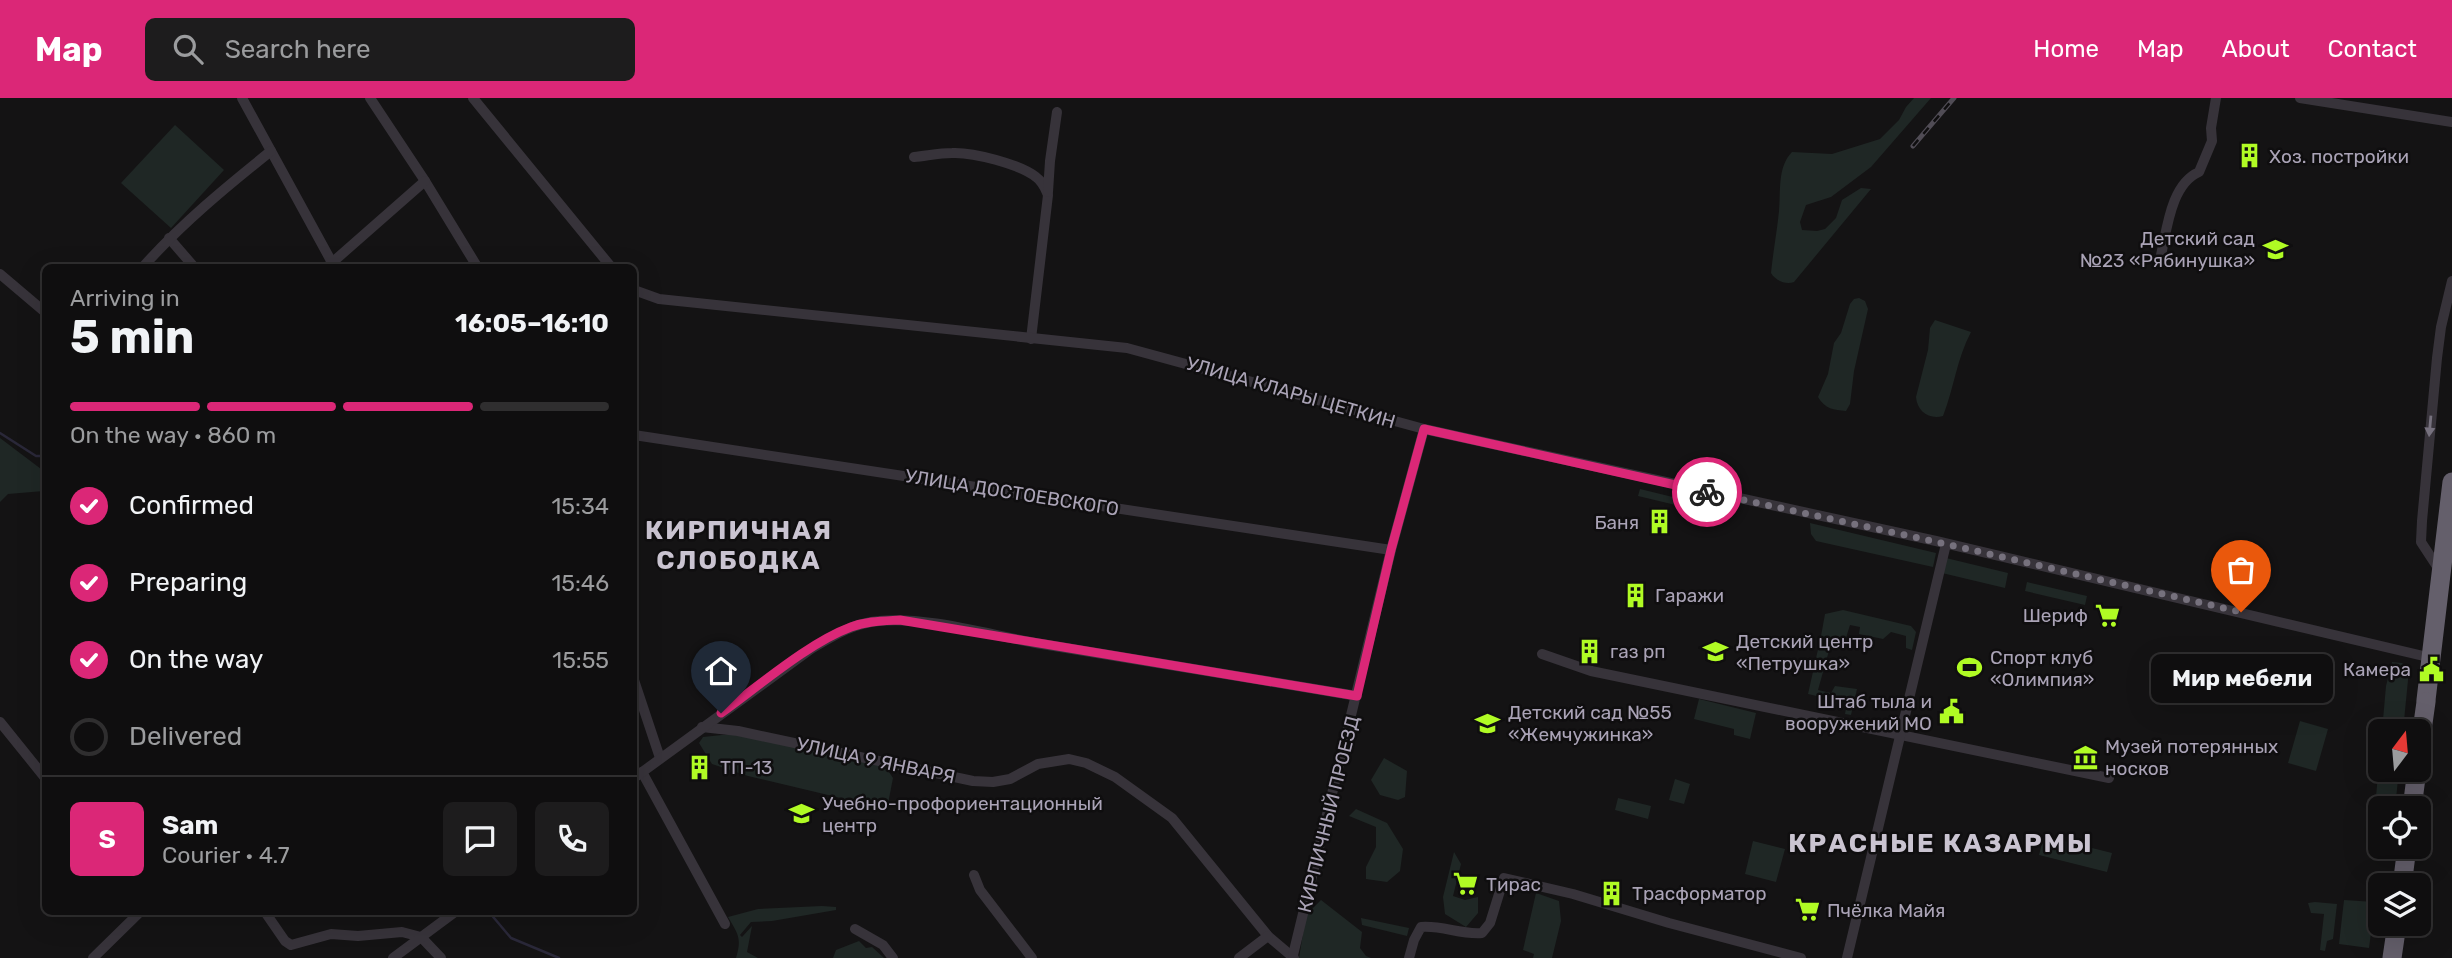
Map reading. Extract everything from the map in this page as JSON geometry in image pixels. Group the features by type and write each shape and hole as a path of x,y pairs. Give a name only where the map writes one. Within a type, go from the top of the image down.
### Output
{"highway":[{"path":"2424,719 2444,575 2452,482"},
{"path":"2392,958 2395,936"}],"street":[{"path":"242,98 330,264"},
{"path":"370,98 476,264"},
{"path":"473,98 609,264"},
{"path":"2161,255 2172,206 2191,176 2199,172 2212,141 2211,128 2216,98"},
{"path":"2300,98 2452,122"},
{"path":"1031,339 1057,112"},
{"path":"146,264 169,238 271,151"},
{"path":"914,157 954,152 985,157 1036,176 1048,195"},
{"path":"333,264 425,181"},
{"path":"169,238 192,264"},
{"path":"0,274 42,310"},
{"path":"2444,575 2421,542 2437,358 2441,327 2451,288"},
{"name":"УЛИЦА КЛАРЫ ЦЕТКИН","path":"637,291 659,299 1127,348 1153,353 1424,429 1946,544 2432,657"},
{"name":"КИРПИЧНЫЙ ПРОЕЗД","path":"1294,957 1391,550 1424,429"},
{"name":"УЛИЦА ДОСТОЕВСКОГО","path":"637,435 1391,550"},
{"path":"1847,958 1946,544"},
{"path":"725,924 638,775 825,640 853,626 900,620 961,628 1040,644 1357,696"},
{"path":"1542,654 1591,671 1766,706 1900,737 2109,778"},
{"path":"637,689 660,758"},
{"path":"0,722 42,774"},
{"name":"УЛИЦА 9 ЯНВАРЯ","path":"702,727 738,731 973,781 1010,779 1051,760 1069,759 1086,763 1115,777 1172,818 1268,936 1294,957"},
{"path":"974,875 980,890 1032,958"},
{"path":"1409,958 1421,927 1434,926 1471,934 1482,933 1490,923 1504,878 1573,894 1801,958"},
{"path":"93,958 136,915"},
{"path":"267,915 290,945 331,934 359,936 402,932 421,937 441,958"},
{"path":"393,958 451,915"},
{"path":"855,929 883,944 893,958"},
{"path":"1239,958 1268,936"}],"shaded area":[{"path":"1914,98 1931,98 1871,167 1831,197 1806,205 1800,222 1802,230 1825,229 1836,218 1842,200 1861,188 1871,189 1794,282 1775,278 1771,273 1781,180 1787,158 1792,152 1832,154 1880,139 1899,120"},
{"path":"175,125 224,170 171,228 121,183"},
{"path":"1859,298 1865,301 1868,309 1854,371 1850,404 1846,411 1834,409 1818,397 1828,374 1834,343 1841,333 1850,304"},
{"path":"1935,320 1971,332 1962,352 1943,416 1938,417 1921,410 1916,397 1928,350 1930,328"},
{"path":"0,438 42,470 42,491 8,494 0,502"},
{"path":"1640,489 1685,500 1684,507 1638,496"},
{"path":"1810,523 1936,553 1933,567 1816,541 1811,534"},
{"path":"1946,558 2008,573 2005,588 1942,573"},
{"path":"2027,582 2087,596 2085,605 2025,591"},
{"path":"1843,610 1911,626 1916,632 1912,650 1906,648 1906,636 1891,632 1883,639 1859,634 1860,627 1850,625 1845,641 1821,636 1825,614"},
{"path":"1819,645 1830,647 1818,690 1831,693 1835,686 1857,689 1851,715 1845,714 1847,703 1808,694"},
{"path":"2392,662 2402,663 2409,670 2404,719 2383,719 2386,686"},
{"path":"1699,699 1756,713 1750,739 1734,735 1734,729 1694,719"},
{"path":"2300,721 2328,729 2316,771 2288,763"},
{"path":"741,735 885,766 893,778 887,809 748,776 712,764 699,743 703,737"},
{"path":"1384,758 1407,771 1405,797 1398,800 1380,795 1371,780"},
{"path":"1675,779 1690,784 1684,804 1669,800"},
{"path":"2377,782 2398,782 2396,796 2376,796"},
{"path":"1618,798 1651,806 1648,819 1615,810"},
{"path":"1356,809 1387,823 1403,849 1400,871 1387,882 1366,879 1366,867 1376,847 1376,827 1349,816"},
{"path":"2044,836 2112,853 2107,872 2039,855"},
{"path":"1753,841 1785,849 1776,882 1745,874"},
{"path":"1454,852 1461,864 1453,896 1465,900 1478,897 1478,913 1466,927 1445,914 1443,897"},
{"path":"1536,893 1559,901 1561,921 1552,958 1533,958 1534,954 1523,950"},
{"path":"1321,900 1362,932 1360,948 1371,958 1299,958 1306,915"},
{"path":"2344,900 2368,902 2369,948 2339,944"},
{"path":"2308,903 2337,904 2333,939 2327,941 2325,951 2320,950 2324,914 2311,913"},
{"path":"836,907 836,910 751,922 740,935 742,937 752,926 747,952 758,958 736,958 738,936 728,917 758,909"},
{"path":"1361,918 1409,928 1407,936 1362,925"},
{"path":"859,941 866,948 872,947 884,958 833,958 836,950"}],"waterway":[{"path":"0,433 36,456 42,456"},
{"path":"492,915 511,938 559,958"}],"railway":[{"path":"1913,146 1954,98"}],"way so far":[{"path":"1707,492 2241,612"}],"place":[{"name":"Хоз. постройки","path":"2249,156"},
{"name":"Детский сад №23 «Рябинушка»","path":"2275,249"},
{"name":"Баня","path":"1659,522"},
{"name":"Гаражи","path":"1635,595"},
{"name":"Мир мебели","path":"2241,612"},
{"name":"Шериф","path":"2108,615"},
{"name":"газ рп","path":"1590,651"},
{"name":"Детский центр «Петрушка»","path":"1716,652"},
{"name":"Спорт клуб «Олимпия»","path":"1970,668"},
{"name":"Камера","path":"2431,669"},
{"name":"Штаб тыла и вооружений МО","path":"1952,712"},
{"name":"Детский сад №55 «Жемчужинка»","path":"1488,723"},
{"name":"Музей потерянных носков","path":"2085,757"},
{"name":"ТП-13","path":"700,767"},
{"name":"Учебно-профориентационный центр","path":"802,814"},
{"name":"Тирас","path":"1466,884"},
{"name":"Трасформатор","path":"1612,893"},
{"name":"Пчёлка Майя","path":"1807,910"}],"district":[{"name":"КИРПИЧНАЯ СЛОБОДКА","path":"739,545"},
{"name":"КРАСНЫЕ КАЗАРМЫ","path":"1941,843"}],"route":[{"path":"721,713 841,631 877,621 900,620 961,628 1040,644 1357,696 1391,550 1424,429 1707,492"}]}
